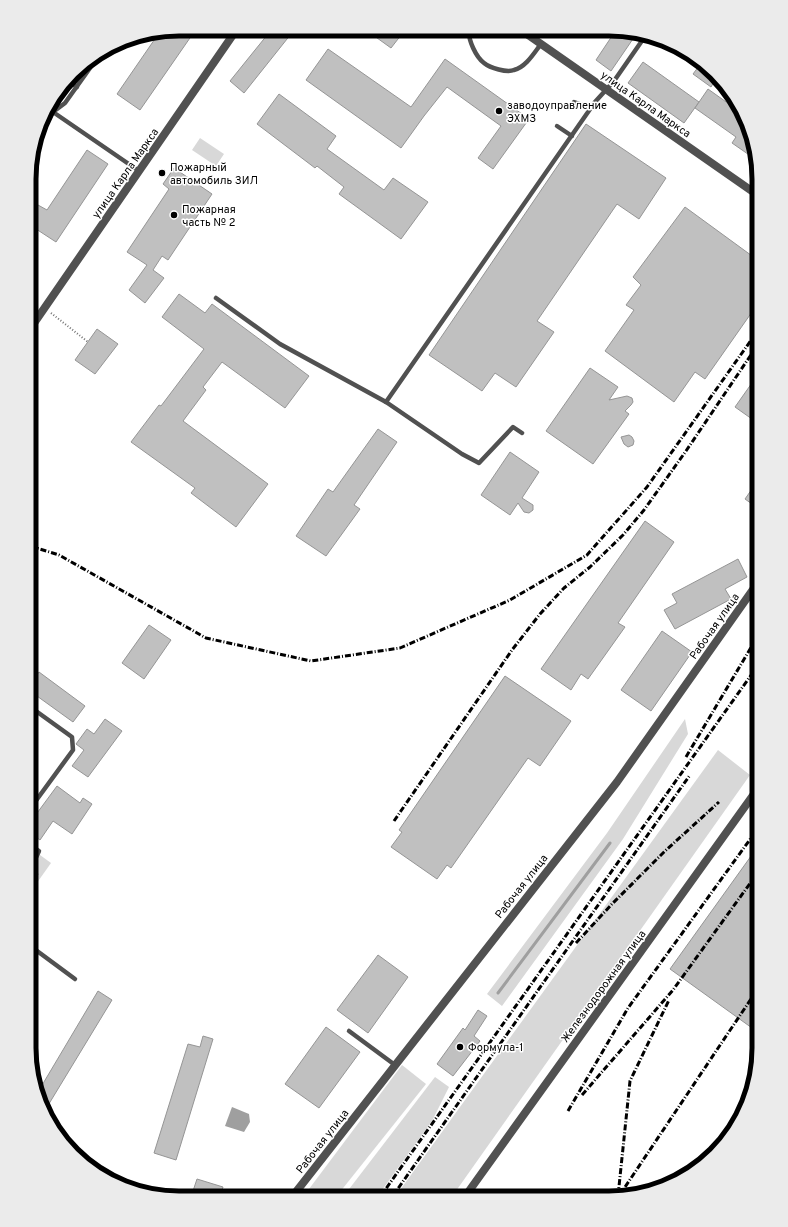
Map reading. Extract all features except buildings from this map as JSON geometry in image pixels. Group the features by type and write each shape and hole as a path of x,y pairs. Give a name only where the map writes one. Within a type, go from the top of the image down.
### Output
{"street":[{"name":"улица Карла Маркса","path":"36,320 232,36"},
{"name":"улица Карла Маркса","path":"530,36 752,191"},
{"name":"Рабочая улица","path":"297,1191 617,782 752,591"},
{"name":"Железнодорожная улица","path":"469,1191 752,797"}],"lane":[{"path":"469,36 473,47 484,63 501,70 514,71 526,63 541,44"},
{"path":"386,402 591,108 642,40"},
{"path":"91,67 65,103 53,112 139,171"},
{"path":"73,84 77,87"},
{"path":"574,102 591,108"},
{"path":"557,126 572,136"},
{"path":"216,298 280,344 386,402 462,454 478,463 513,427 522,433"},
{"path":"36,710 72,737 73,750 36,801"},
{"path":"36,849 39,851 36,857"},
{"path":"36,950 75,979"},
{"path":"348,1031 395,1065"}],"path":[{"path":"51,313 88,342"}],"shaded area":[{"path":"200,138 224,154 216,166 192,150"},
{"path":"685,719 688,734 623,839 502,1006 487,994 607,833"},
{"path":"718,750 750,775 456,1191 399,1191"},
{"path":"36,852 51,863 36,884"},
{"path":"402,1065 426,1084 341,1191 308,1191"},
{"path":"435,1077 449,1087 432,1121 381,1191 348,1191"},
{"path":"232,1107 249,1114 250,1122 244,1132 225,1126"}],"waterway":[{"path":"498,993 610,843"}],"railway":[{"path":"36,548 59,555 206,638 311,661 400,648 510,600 587,555 647,487 752,339"},
{"path":"394,821 512,650 540,614 564,588 590,567 623,535 644,510 752,353"},
{"path":"686,757 752,646"},
{"path":"384,1191 752,674"},
{"path":"396,1191 690,775"},
{"path":"576,943 612,904 664,852 719,802"},
{"path":"568,1111 628,1008 752,837"},
{"path":"582,1095 673,990 752,881"},
{"path":"623,1190 752,997"},
{"path":"619,1191 630,1081 669,1000"}],"place":[{"name":"заводоуправление ЭХМЗ","path":"499,111"},
{"name":"Пожарный автомобиль ЗИЛ","path":"162,173"},
{"name":"Пожарная часть № 2","path":"174,215"},
{"name":"Формула-1","path":"460,1047"}]}
